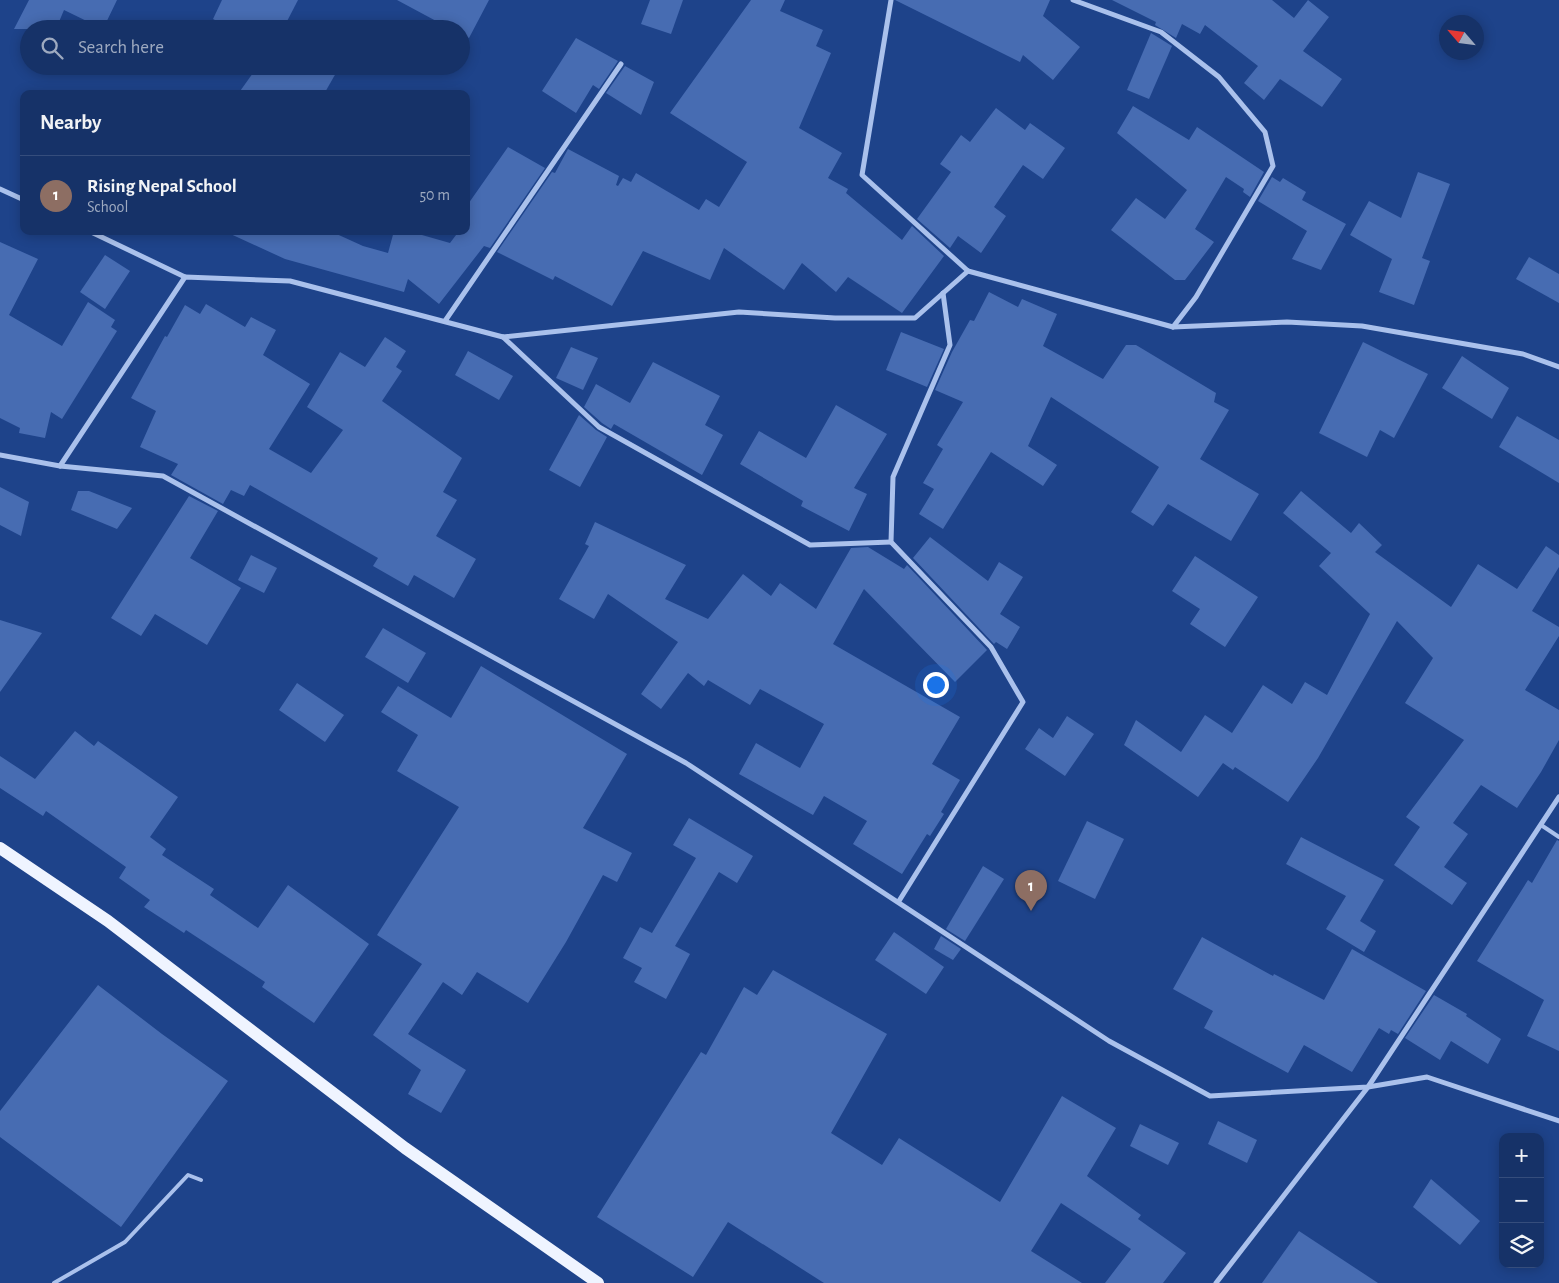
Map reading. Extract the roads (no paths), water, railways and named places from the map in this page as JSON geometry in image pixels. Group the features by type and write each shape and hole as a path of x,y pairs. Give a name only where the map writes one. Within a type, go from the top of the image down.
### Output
{"main road":[{"path":"0,848 108,921 405,1148 598,1283"}],"street":[{"path":"890,0 862,175 968,271 1173,327 1286,322 1362,326 1523,354 1559,367"},
{"path":"1073,0 1161,32 1218,77 1265,132 1273,166 1196,297 1173,327"},
{"path":"445,321 621,64"},
{"path":"0,189 20,198"},
{"path":"97,235 186,277 290,281 503,336 739,312 835,318 915,318 968,271"},
{"path":"60,466 186,277"},
{"path":"899,901 1023,702 991,647 891,542 893,477 950,345 943,293"},
{"path":"503,336 599,426 810,545 891,542"},
{"path":"0,455 60,466 163,476 686,763 899,901 1109,1041 1210,1096 1368,1087 1428,1077 1559,1121"},
{"path":"1216,1283 1368,1087 1559,797"}],"lane":[{"path":"1541,825 1559,836"},
{"path":"54,1283 125,1242 188,1175 201,1180"}],"place":[{"name":"Rising Nepal School","path":"1031,911"}]}
